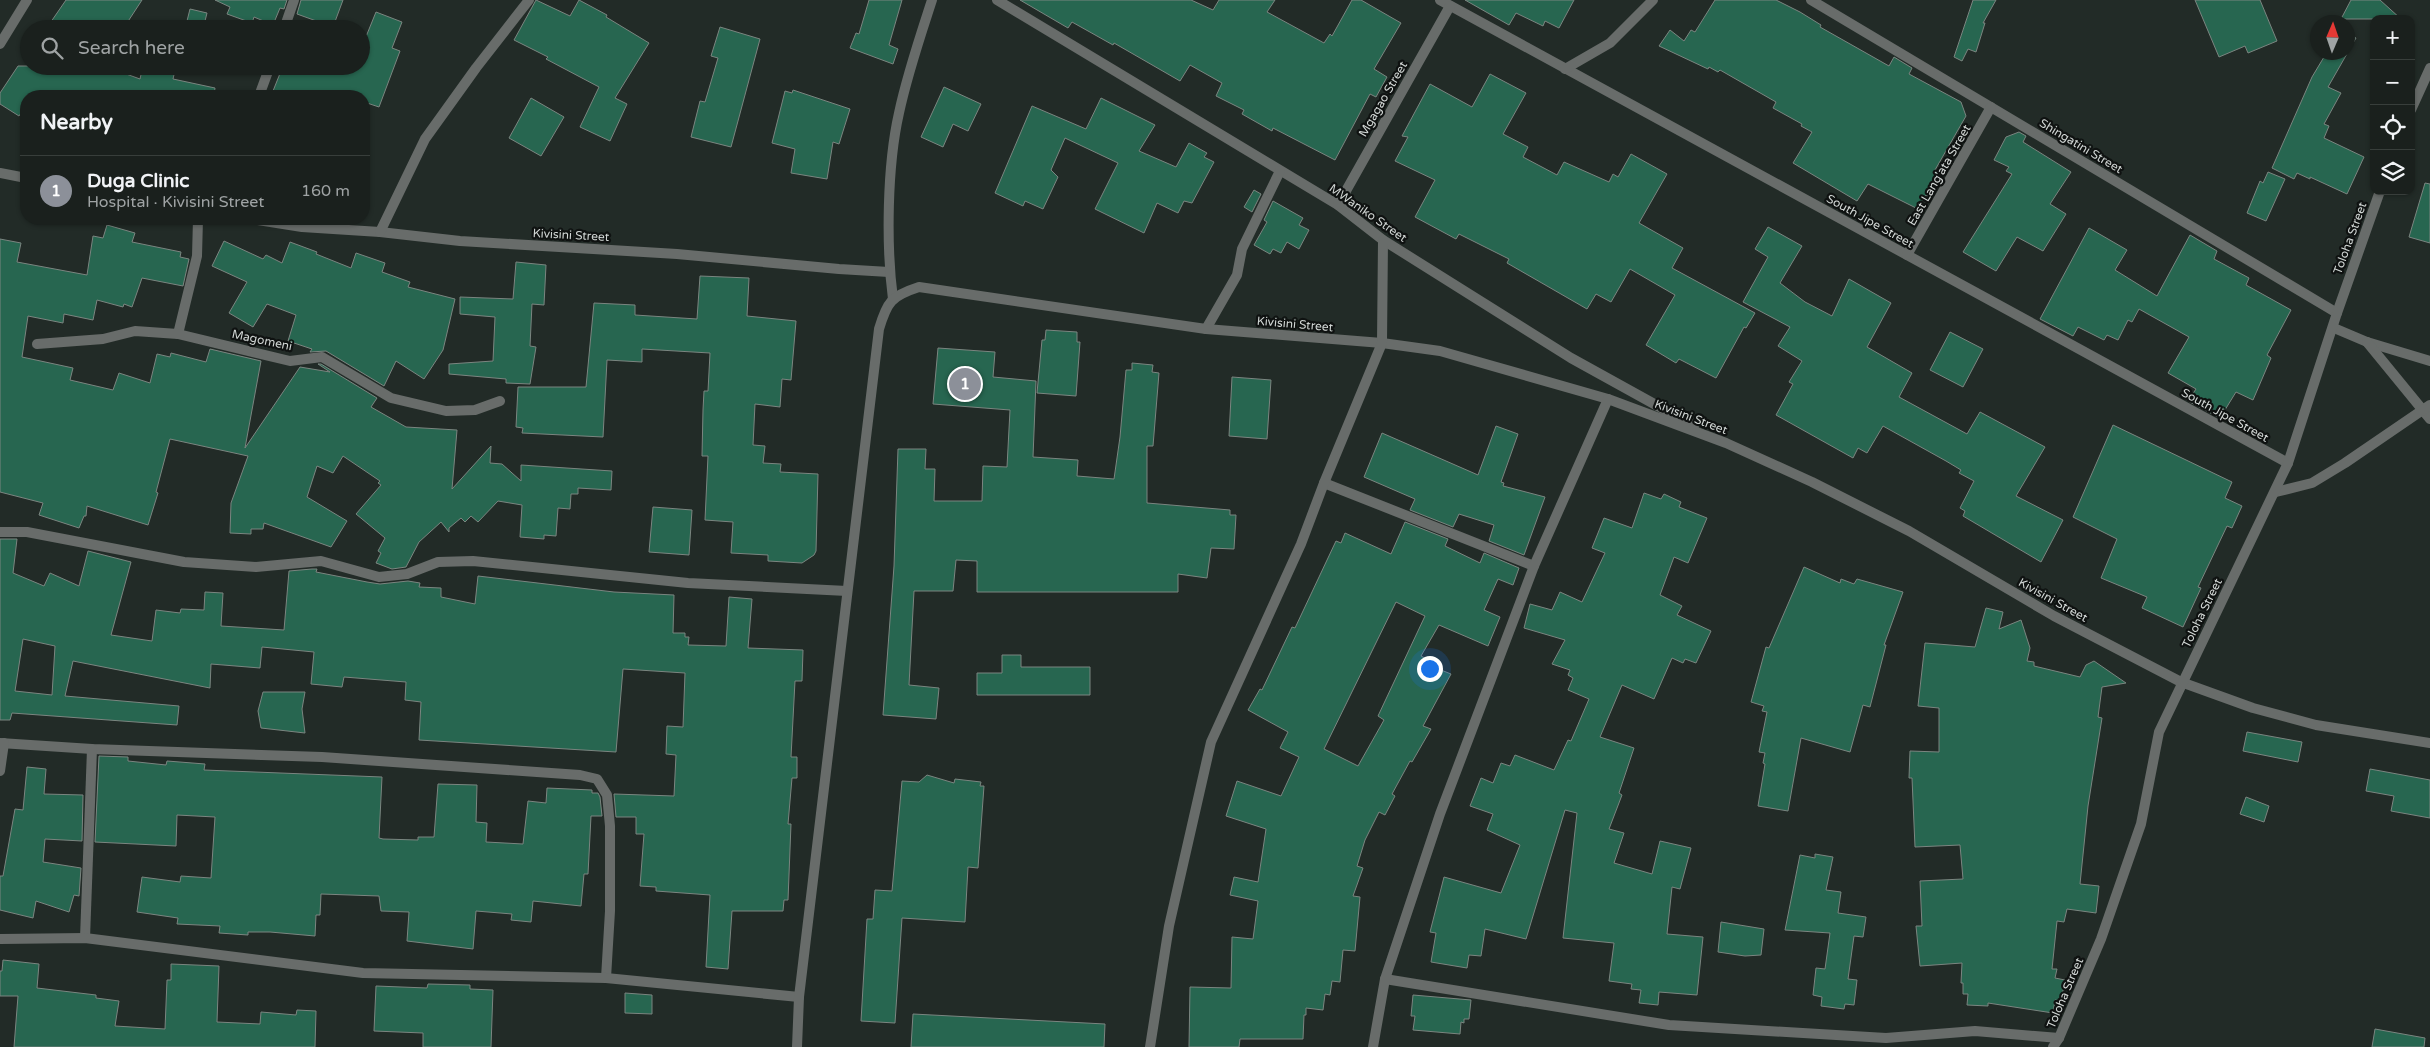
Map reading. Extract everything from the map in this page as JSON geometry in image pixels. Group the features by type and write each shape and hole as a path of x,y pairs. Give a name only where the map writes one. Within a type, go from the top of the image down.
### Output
{"street":[{"path":"0,44 27,0"},
{"path":"287,20 294,0"},
{"path":"380,232 425,139 476,68 529,0"},
{"path":"797,1047 799,998 878,329 886,306 893,299 889,272 892,161 899,114 932,0"},
{"name":"MWaniko Street","path":"997,0 1338,205 1383,240 1571,358 1726,443"},
{"name":"South Jipe Street","path":"1440,0 2288,463"},
{"path":"1566,69 1610,43 1653,0"},
{"name":"Shingatini Street","path":"1811,0 2337,313"},
{"name":"Mgagao Street","path":"1338,205 1450,6"},
{"path":"2413,105 2430,68"},
{"path":"261,90 267,75"},
{"name":"East Lang'ata Street","path":"1907,255 1991,107"},
{"path":"1206,329 1237,275 1242,249 1280,171"},
{"path":"0,173 20,177"},
{"name":"Toloha Street","path":"2053,1047 2060,1038 2102,938 2141,824 2159,732 2276,492 2288,463 2334,328 2337,313 2379,195"},
{"path":"178,334 197,256 198,225"},
{"name":"Kivisini Street","path":"289,225 460,241 677,254 889,272"},
{"path":"1150,1047 1169,926 1211,742 1301,544 1382,343 1383,240"},
{"name":"Kivisini Street","path":"893,299 900,293 919,287 937,288 1206,329 1382,343 1440,351 1608,399 1726,443 1812,482 1909,531 2054,616 2182,682 2254,708 2316,725 2430,743"},
{"path":"2334,328 2367,342 2430,360"},
{"name":"Magomeni","path":"37,344 103,338 134,331 178,334 290,361 322,357 391,398 446,411 475,410 500,401"},
{"path":"2367,342 2426,408 2430,419"},
{"path":"1373,1047 1385,979 1440,814 1534,566 1608,399"},
{"path":"2276,492 2312,483 2345,464 2426,408"},
{"path":"1324,483 1534,566"},
{"path":"0,532 27,532 184,562 256,567 321,561 379,577 407,574 438,562 473,561 688,583 847,591"},
{"path":"0,771 2,743 92,749 322,757 580,775 597,779 607,795 610,826 610,911 606,978"},
{"path":"84,938 92,749"},
{"path":"0,940 84,938 363,972 606,978 799,998"},
{"path":"1385,979 1669,1025 1886,1038 1975,1031 2060,1038"}],"building":[{"path":"66,0 142,0 129,20 52,20"},
{"path":"215,0 287,0 284,9 280,8 275,20 261,20 254,17 253,20 244,20 227,14 230,7"},
{"path":"301,0 343,0 336,20 314,20 297,14"},
{"path":"536,0 570,16 579,0 607,15 606,17 649,43 615,98 627,104 610,141 580,127 599,87 546,59 548,57 514,40"},
{"path":"869,0 902,0 889,45 898,49 893,64 850,48 856,33 859,34"},
{"path":"1020,0 1191,0 1213,10 1219,0 1275,0 1267,12 1324,43 1330,34 1332,36 1352,0 1361,0 1401,23 1374,69 1387,77 1376,97 1370,94 1335,160 1273,128 1272,131 1242,114 1244,110 1216,96 1222,83 1190,65 1180,81 1114,43 1113,45 1072,22 1068,28"},
{"path":"1465,0 1574,0 1559,28 1545,21 1543,26 1516,13 1509,25"},
{"path":"1715,0 1776,0 1800,12 1821,25 1820,27 1889,66 1894,57 1912,68 1909,74 1961,102 1966,116 1935,170 1942,174 1930,197 1926,195 1918,209 1868,184 1857,201 1793,163 1812,132 1801,126 1802,124 1773,108 1776,102 1720,70 1718,72 1709,67 1708,69 1659,46 1670,30 1684,41 1691,30 1695,32"},
{"path":"1973,0 1996,0 1983,23 1985,23 1976,52 1968,49 1962,61 1954,57"},
{"path":"2195,0 2260,0 2277,41 2248,53 2245,46 2219,57"},
{"path":"2351,0 2380,0 2397,15 2370,15 2370,19 2355,19 2355,15 2343,15"},
{"path":"190,9 207,13 205,20 187,20"},
{"path":"376,12 402,22 392,48 400,51 379,107 370,104 370,90 273,90 279,75 370,75 370,27"},
{"path":"720,27 760,39 731,147 691,137 700,101 705,102 718,58 711,56"},
{"path":"2322,60 2343,60 2328,87 2341,93 2324,124 2329,126 2324,138 2364,157 2347,194 2310,177 2310,179 2297,173 2294,179 2272,168 2312,77"},
{"path":"18,66 20,66 20,75 129,75 140,79 141,75 174,75 173,79 215,88 215,90 20,90 19,116 0,104 0,93"},
{"path":"1490,74 1526,93 1503,134 1528,147 1523,157 1557,175 1564,162 1609,182 1613,174 1618,177 1631,154 1667,174 1639,223 1683,248 1672,268 1755,313 1746,328 1744,327 1716,378 1679,359 1676,363 1646,345 1675,295 1630,269 1611,302 1596,294 1587,309 1507,263 1509,259 1459,234 1456,239 1415,217 1435,180 1395,161 1408,137 1402,136 1430,84 1472,107"},
{"path":"944,87 981,104 968,131 953,124 943,147 921,137"},
{"path":"793,90 850,109 839,144 833,142 827,179 791,173 795,149 772,143 785,91 792,93"},
{"path":"531,98 564,117 541,156 509,138"},
{"path":"1101,98 1155,125 1139,151 1176,167 1189,143 1207,153 1204,157 1214,162 1192,203 1184,201 1178,213 1157,203 1144,233 1095,209 1118,163 1065,138 1051,170 1058,177 1043,209 1025,201 1023,206 995,193 1032,106 1086,129"},
{"path":"2019,132 2026,136 2023,142 2071,172 2050,204 2066,214 2043,251 2017,237 1996,271 1963,252 2012,174 2006,171 2009,167 1994,160 2006,137"},
{"path":"2268,172 2285,179 2266,221 2247,213 2260,181 2263,183"},
{"path":"2425,183 2430,184 2430,243 2409,237"},
{"path":"1254,190 1261,194 1252,212 1244,207"},
{"path":"1273,201 1303,218 1299,225 1309,230 1299,249 1287,242 1281,253 1273,249 1270,254 1254,245 1267,222 1264,220"},
{"path":"107,225 135,233 132,242 181,252 180,257 189,259 183,286 142,278 132,307 124,304 123,307 97,300 93,320 64,314 63,323 28,316 22,357 73,368 70,380 113,390 119,373 150,383 157,354 170,357 171,353 206,362 210,349 261,361 245,448 300,367 330,372 318,364 321,364 377,398 371,407 406,427 457,430 452,489 491,446 490,463 502,464 521,481 521,465 612,471 611,490 578,488 578,494 571,494 570,509 558,508 556,536 544,535 544,539 520,537 522,505 498,501 478,522 471,516 465,522 461,518 449,528 449,532 441,522 419,542 406,567 392,569 376,563 381,553 378,551 385,538 356,514 381,485 378,483 380,481 343,456 333,473 317,466 307,497 347,521 331,547 264,523 263,529 251,529 251,534 230,533 231,503 248,456 170,439 156,492 158,493 148,525 87,506 86,516 84,516 79,528 39,515 43,503 0,492 0,239 21,243 17,262 87,275 93,236 103,238"},
{"path":"1768,227 1802,246 1780,283 1805,302 1832,316 1849,279 1891,303 1867,347 1912,373 1899,397 1967,434 1980,412 2045,447 2016,496 2063,520 2041,562 1963,516 1965,511 1960,508 1974,481 1959,473 1961,470 1883,426 1867,453 1858,448 1853,458 1776,415 1793,384 1789,382 1802,361 1778,346 1790,327 1743,302 1768,257 1755,249"},
{"path":"2089,228 2127,250 2115,270 2157,296 2190,235 2217,251 2214,259 2249,278 2246,285 2291,310 2267,355 2271,358 2253,400 2236,392 2220,418 2188,401 2196,389 2168,373 2189,337 2139,309 2132,322 2128,320 2118,340 2107,335 2104,340 2078,327 2073,336 2040,319"},
{"path":"224,241 263,259 266,255 282,263 290,242 351,268 356,253 385,263 382,272 410,282 408,287 455,299 443,350 424,379 396,361 384,386 326,351 310,352 312,349 288,341 296,315 267,304 253,327 229,313 247,282 212,266"},
{"path":"516,262 546,265 544,305 532,304 530,346 536,347 530,384 506,383 506,379 449,374 449,364 493,361 495,317 460,314 460,297 513,299"},
{"path":"700,276 749,278 747,316 796,321 791,380 782,379 780,407 755,404 753,445 765,446 763,463 781,464 780,472 818,474 816,551 814,555 802,563 768,561 768,555 731,553 733,522 705,520 708,456 702,456 703,410 704,391 708,391 710,353 642,349 642,362 607,360 603,437 522,433 523,428 516,427 518,387 586,387 594,303 635,305 635,315 697,319"},
{"path":"1046,330 1077,332 1077,342 1080,342 1076,396 1037,393 1042,340 1045,340"},
{"path":"1950,332 1983,349 1963,387 1930,370"},
{"path":"938,348 995,352 993,377 1036,381 1033,457 1078,460 1077,476 1114,479 1126,370 1132,370 1132,363 1153,365 1152,372 1159,373 1153,446 1147,446 1147,503 1230,510 1230,515 1236,515 1234,549 1211,548 1207,578 1178,574 1178,592 977,592 977,561 956,560 953,591 914,591 909,685 939,688 936,719 883,715 894,566 898,449 926,449 925,469 935,469 934,501 982,501 983,466 1007,467 1010,410 933,404"},
{"path":"1232,377 1271,380 1267,439 1229,436"},
{"path":"2113,425 2232,482 2225,498 2242,506 2232,528 2227,526 2198,587 2201,588 2183,627 2142,608 2147,597 2101,578 2117,539 2073,517"},
{"path":"1496,426 1518,434 1501,482 1504,483 1503,486 1545,497 1524,555 1489,541 1494,525 1459,514 1453,527 1410,510 1415,499 1364,477 1382,433 1478,475"},
{"path":"1644,493 1661,499 1664,494 1681,502 1679,507 1707,518 1688,563 1674,557 1660,595 1682,606 1677,615 1711,631 1696,663 1685,659 1683,663 1672,658 1654,699 1622,685 1600,737 1634,748 1619,793 1622,795 1609,829 1624,833 1614,863 1652,874 1660,841 1691,848 1680,889 1672,887 1667,934 1703,937 1697,995 1659,992 1658,1005 1639,1003 1641,990 1631,989 1632,984 1609,981 1614,943 1563,938 1577,813 1565,810 1526,939 1485,929 1481,956 1469,955 1467,968 1431,962 1436,933 1430,932 1444,877 1501,893 1520,845 1487,830 1493,814 1470,806 1481,778 1493,783 1501,763 1510,766 1515,755 1554,770 1568,740 1571,741 1589,699 1568,690 1573,678 1568,675 1570,670 1552,664 1565,640 1524,628 1530,604 1552,610 1560,592 1582,602 1605,553 1592,548 1604,518 1632,528"},
{"path":"653,507 692,510 689,555 649,552"},
{"path":"1405,522 1448,539 1445,546 1480,563 1484,553 1519,568 1513,585 1498,579 1484,610 1500,617 1488,646 1439,625 1421,656 1438,665 1436,668 1451,674 1423,726 1431,729 1412,762 1410,761 1392,794 1395,796 1385,815 1379,812 1365,840 1357,866 1363,868 1353,896 1360,897 1355,951 1343,950 1340,982 1332,981 1330,995 1325,994 1323,1010 1306,1008 1303,1039 1240,1039 1239,1047 1189,1047 1190,987 1231,988 1232,937 1253,939 1258,901 1230,895 1234,877 1258,882 1266,829 1226,816 1237,781 1281,796 1299,757 1280,748 1288,732 1248,710 1260,689 1262,690 1292,627 1295,628 1336,541 1341,543 1345,533 1391,554","holes":["1396,602 1425,616 1378,716 1384,720 1358,766 1324,749"]},
{"path":"0,539 17,539 13,573 44,586 50,573 79,586 88,551 131,562 111,635 152,641 156,610 180,613 181,609 204,610 205,592 223,593 221,626 284,630 289,571 312,569 317,569 316,572 380,584 408,581 420,583 419,587 441,588 441,597 475,604 478,576 614,592 674,595 673,633 685,633 685,637 689,637 688,645 726,646 729,597 752,599 748,648 803,650 802,681 795,681 791,757 797,757 797,778 792,778 788,824 791,824 788,900 784,900 783,911 732,911 728,969 706,967 710,895 656,891 656,887 640,886 644,834 636,834 636,817 616,817 614,794 674,796 676,755 666,754 667,726 683,727 685,673 623,669 616,752 419,740 421,702 405,700 406,682 344,677 342,687 311,684 314,652 262,647 260,668 211,664 210,688 73,661 65,696 179,706 177,725 12,713 10,720 0,720","holes":["23,639 55,646 52,695 15,691"]},
{"path":"1804,567 1840,583 1841,579 1854,584 1857,579 1903,592 1884,645 1886,645 1870,707 1863,705 1850,752 1801,738 1788,811 1758,806 1765,764 1763,763 1765,753 1759,752 1767,712 1762,711 1764,706 1751,702 1766,647 1769,648"},
{"path":"1986,608 2003,612 1999,629 2021,620 2030,648 2027,661 2034,662 2034,666 2080,677 2086,665 2094,661 2126,683 2102,687 2098,717 2102,718 2088,806 2080,884 2099,886 2096,913 2067,909 2064,922 2057,921 2052,969 2057,969 2055,978 2065,980 2061,1001 2055,1000 2053,1013 1988,1003 1988,1006 1967,1005 1968,994 1963,994 1963,983 1961,983 1962,963 1920,966 1916,926 1922,926 1920,881 1963,879 1960,845 1915,847 1912,778 1909,778 1910,751 1939,752 1939,708 1918,706 1925,643 1975,647"},
{"path":"1002,655 1021,655 1021,667 1090,667 1090,695 977,695 977,673 1002,673"},
{"path":"263,692 305,692 302,709 305,733 261,728 258,711"},
{"path":"2247,732 2302,742 2298,762 2243,751"},
{"path":"99,756 128,757 128,761 166,765 167,761 205,764 204,770 382,777 379,838 383,839 418,840 418,837 434,837 438,784 477,785 476,822 487,823 486,842 523,844 528,801 546,803 547,788 592,790 592,793 598,793 602,816 591,816 588,874 584,874 581,906 533,901 531,922 511,920 512,914 476,911 473,949 407,941 409,912 381,911 379,896 321,894 320,915 316,915 315,936 270,932 248,932 248,935 219,933 220,926 177,924 178,918 137,912 142,877 180,882 181,876 211,878 215,817 177,815 176,846 95,842"},
{"path":"27,767 46,769 44,794 83,795 82,841 45,839 43,862 81,868 79,896 74,895 69,912 36,901 33,918 0,910 0,876 3,876 15,809 23,810"},
{"path":"2370,769 2430,780 2430,818 2391,811 2394,796 2366,791"},
{"path":"927,775 954,783 955,779 981,782 980,786 984,786 978,868 968,867 965,922 902,918 895,1023 861,1021 867,919 873,919 875,890 892,891 902,781 919,782"},
{"path":"2246,797 2269,806 2264,822 2240,814"},
{"path":"1815,854 1833,857 1826,890 1841,892 1838,913 1866,917 1863,937 1854,936 1848,979 1857,980 1854,1005 1845,1004 1844,1009 1821,1006 1822,997 1813,995 1816,968 1825,969 1830,933 1785,930 1800,855 1815,858"},
{"path":"1721,922 1764,929 1761,955 1745,956 1718,952"},
{"path":"3,960 39,964 37,988 96,995 96,998 119,1001 115,1026 165,1029 167,980 171,980 171,964 219,966 217,1022 260,1024 261,1012 296,1015 297,1010 316,1011 315,1047 14,1047 18,996 0,996 0,971 2,971"},
{"path":"428,984 470,985 470,989 493,990 491,1047 423,1047 423,1033 374,1031 376,986 427,988"},
{"path":"625,993 652,995 652,1014 625,1013"},
{"path":"1413,995 1471,1000 1469,1019 1464,1019 1464,1023 1461,1022 1460,1034 1413,1030 1415,1016 1411,1016"},
{"path":"913,1014 1105,1024 1104,1047 911,1047"},
{"path":"2375,1029 2425,1038 2424,1047 2372,1047"}],"place":[{"name":"Duga Clinic","path":"965,384"}]}
